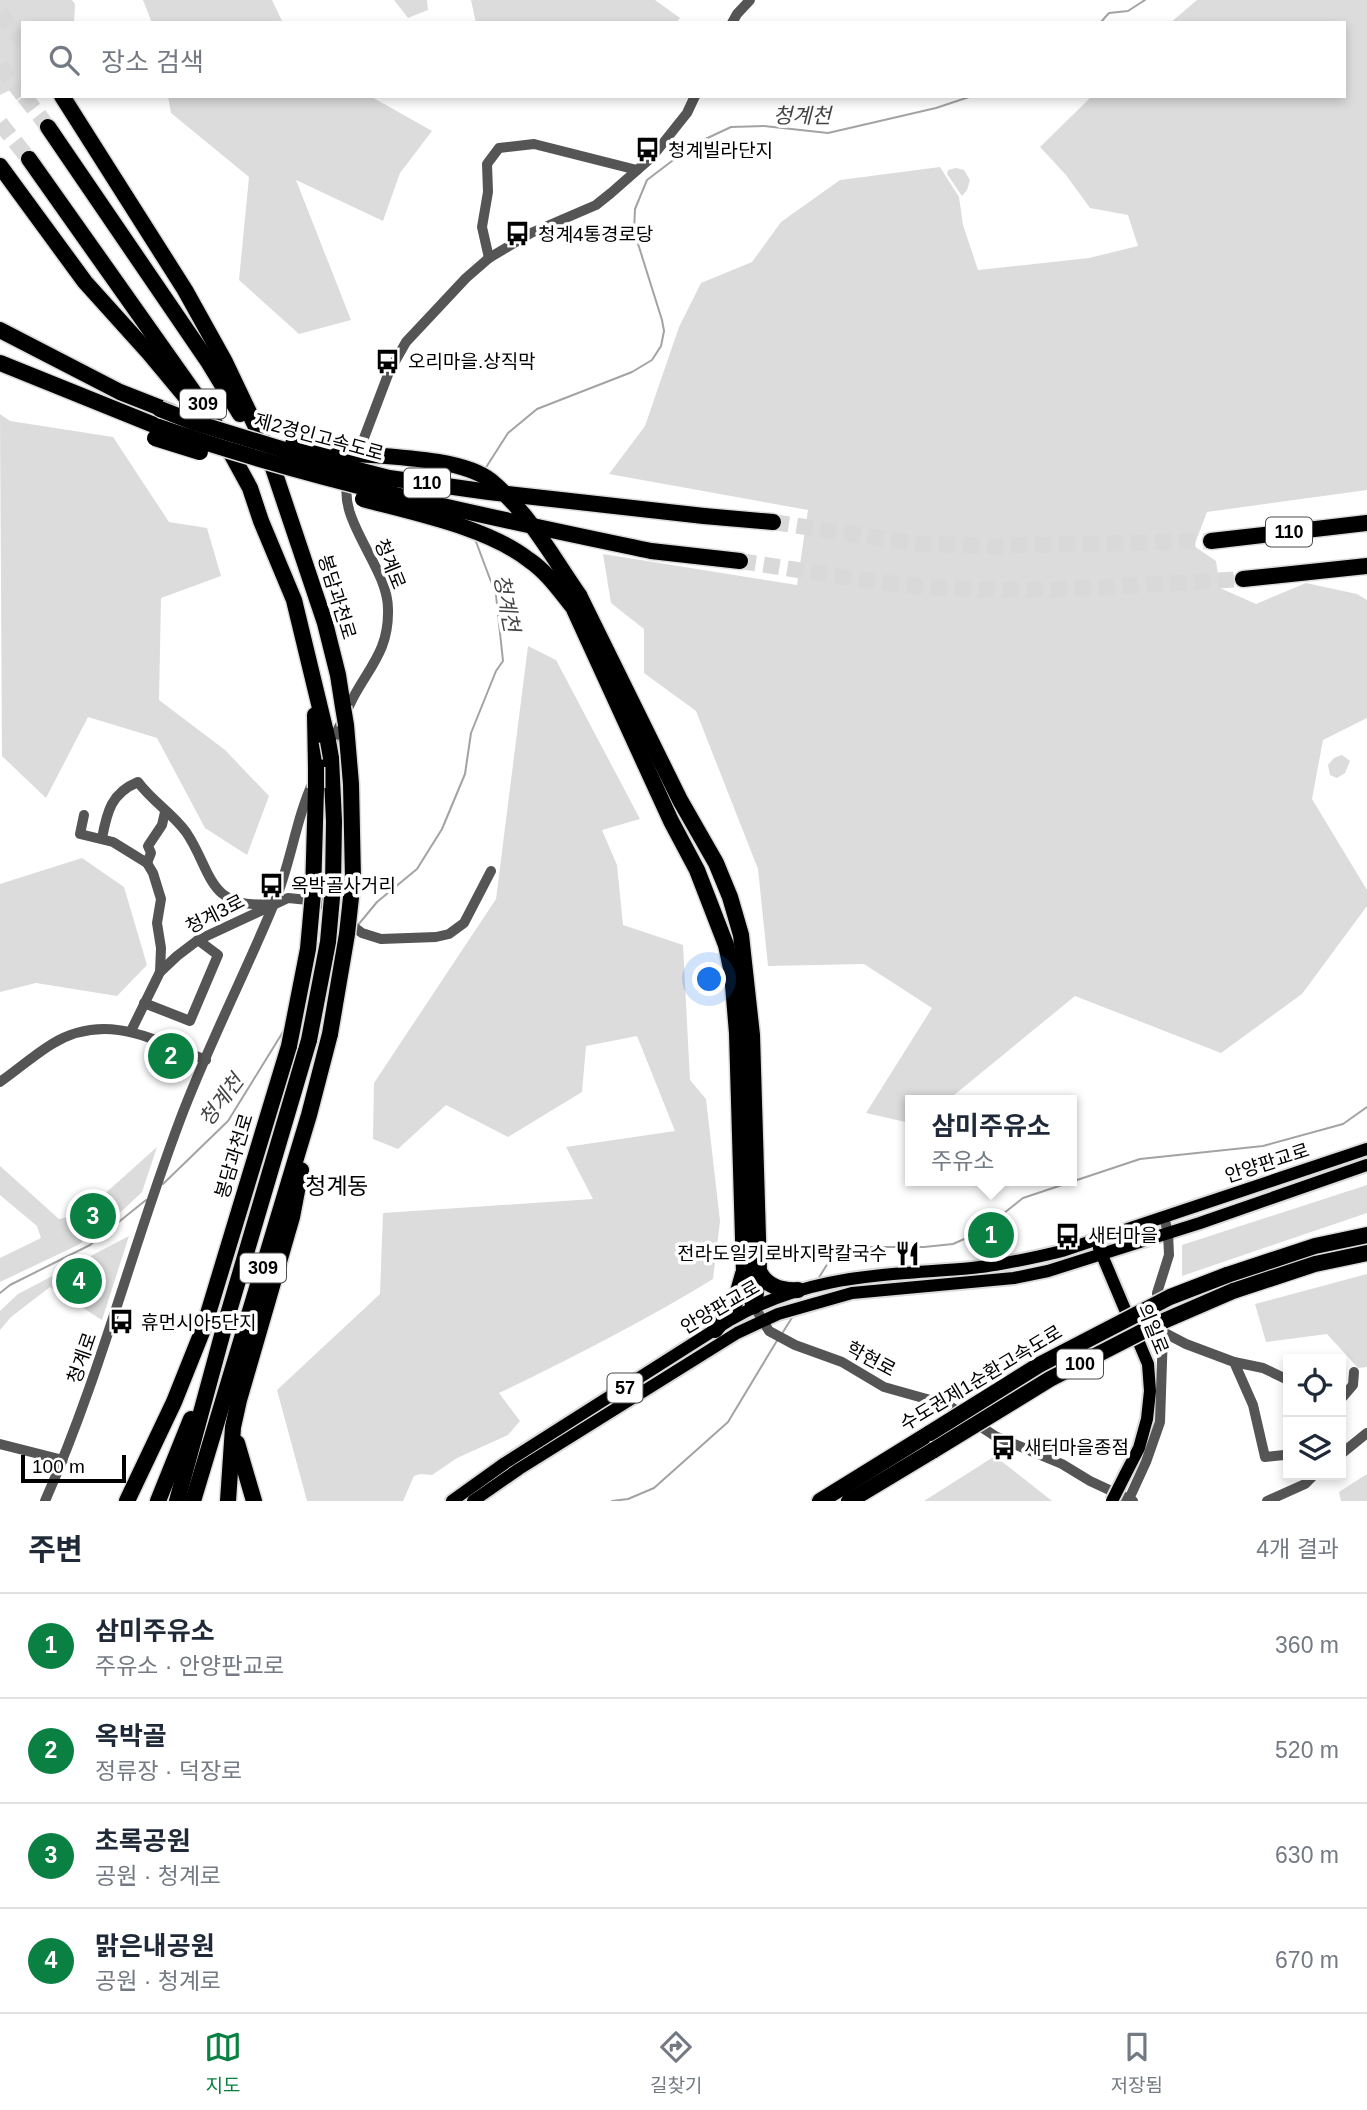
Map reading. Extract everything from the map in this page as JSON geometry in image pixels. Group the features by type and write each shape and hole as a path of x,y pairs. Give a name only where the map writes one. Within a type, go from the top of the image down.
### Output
{"highway":[{"name":"봉담과천로","path":"63,98 185,290 267,450 325,623 338,675 346,725 351,784 353,879 347,934 330,1034 309,1115 193,1501"},
{"name":"봉담과천로","path":"48,127 209,363 248,429 286,507"},
{"name":"봉담과천로","path":"29,159 210,415 250,488 293,600 315,681 331,758 333,886 328,942 309,1040 224,1328 177,1501"},
{"name":"봉담과천로","path":"0,166 85,282 195,408 261,521"},
{"name":"제2경인고속도로","path":"0,330 120,391 193,422 304,456 390,478 489,492 773,522"},
{"name":"제2경인고속도로","path":"0,363 157,433 242,456 417,502 651,551 740,561"},
{"path":"160,409 274,441 460,467 489,480 522,512 576,601 716,863 730,897 741,935 752,1035 751,1271 758,1314"},
{"path":"157,433 456,525 505,545 529,559 556,586 576,601"},
{"name":"110","path":"1211,541 1367,523"},
{"name":"110","path":"1243,579 1367,566"},
{"name":"봉담과천로","path":"127,1501 174,1402 204,1327 289,1046 316,897 315,681"},
{"name":"봉담과천로","path":"228,1501 233,1427 250,1358 292,1217 309,1115"},
{"name":"수도권제1순환고속도로","path":"820,1501 1039,1365 1170,1297 1315,1246 1367,1235"},
{"name":"수도권제1순환고속도로","path":"849,1501 1050,1379 1158,1323 1233,1291 1315,1264 1367,1253"},
{"path":"751,1271 771,1285 786,1290 801,1289"},
{"path":"715,1330 734,1306 751,1271"},
{"path":"159,1501 224,1328"},
{"path":"233,1427 254,1501"}],"main road":[{"name":"안양판교로","path":"452,1501 505,1463 715,1330 758,1314 801,1289 844,1279 1011,1263 1062,1251 1367,1149"},
{"name":"안양판교로","path":"473,1501 519,1469 737,1333 758,1314 796,1308 852,1293 1014,1278 1048,1271 1367,1165"},
{"name":"의일로","path":"1096,1239 1148,1364 1150,1391 1147,1419 1139,1448 1112,1501"}],"street":[{"path":"733,21 750,0"},
{"name":"청계로","path":"45,1501 74,1434 168,1154 247,961 274,904 305,798 355,694 373,668 381,650 387,628 385,586 349,512 347,482 385,382 406,342 466,278 489,258 531,233 596,205 652,157 687,113 694,98"},
{"path":"489,258 482,227 488,192 487,164 499,148 534,144 637,170"},
{"path":"102,838 112,800 128,786 138,782 149,797 156,800 185,830 212,884 232,900 253,906 274,904 288,898 316,897 362,933 381,939 449,934 464,923 491,871"},
{"path":"147,863 152,853 148,846 162,825 165,812"},
{"path":"84,815 80,834 102,838 147,863 161,899 157,923 161,948 160,972"},
{"name":"청계3로","path":"131,1031 160,972 198,940 274,904"},
{"path":"144,1003 190,1021 218,954 198,940"},
{"path":"0,1082 52,1044 72,1034 95,1028 131,1031 206,1060"},
{"path":"1131,1500 1160,1422 1163,1332 1157,1293 1169,1255 1164,1217"},
{"name":"학현로","path":"758,1314 769,1331 795,1346 842,1363 884,1387 948,1405 995,1436 1062,1464 1090,1481 1131,1500"},
{"path":"1163,1332 1186,1344 1234,1362 1264,1368 1283,1378"},
{"path":"1234,1362 1253,1405 1265,1457 1283,1456"},
{"path":"1346,1393 1353,1385 1354,1372"},
{"path":"1346,1450 1367,1433"},
{"path":"0,1444 63,1460"},
{"path":"1267,1501 1309,1480"}],"shaded area":[{"path":"0,0 72,0 75,4 74,21 21,21 21,85 0,95"},
{"path":"143,0 272,0 282,21 151,21"},
{"path":"394,0 427,0 428,10 408,18"},
{"path":"471,0 655,0 680,18 678,21 476,21"},
{"path":"1197,0 1367,0 1367,490 1207,512 1194,546 1216,561 1220,588 1256,604 1306,583 1357,594 1367,600 1367,718 1323,740 1312,799 1367,890 1367,906 1302,994 1221,1053 1075,996 954,1095 905,1095 905,1122 866,1113 932,1008 864,964 768,966 758,869 696,711 644,673 644,629 611,603 603,554 797,585 808,510 609,474 645,426 679,327 701,283 752,262 781,222 840,180 940,167 959,197 963,225 978,270 1089,258 1138,246 1128,215 1090,208 1066,175 1040,147 1090,98 1346,98 1346,21 1172,21"},
{"path":"168,98 374,98 432,131 400,173 383,221 296,180 351,320 299,334 239,280 249,177 171,113"},
{"path":"948,170 964,170 970,180 962,196 947,174"},
{"path":"0,414 10,421 113,437 169,522 207,528 221,576 161,598 159,700 225,750 269,796 247,855 205,828 157,738 88,717 46,798 2,756"},
{"path":"528,646 556,660 640,819 602,830 617,865 623,925 683,945 690,1080 706,1099 720,1221 713,1279 608,1339 499,1393 520,1421 508,1435 457,1458 432,1475 414,1476 403,1501 307,1501 277,1390 380,1294 383,1213 593,1199 566,1147 675,1131 637,1036 586,1046 582,1092 508,1137 446,1105 398,1149 373,1139 374,1083 496,899"},
{"path":"1342,755 1350,761 1345,773 1337,778 1330,775 1328,765 1334,758"},
{"path":"82,858 124,887 147,965 117,996 36,983 0,992 0,884"},
{"path":"157,1147 142,1192 123,1210 78,1245 0,1282 0,1258 41,1238 37,1226 0,1195 0,1166 59,1219 82,1214"},
{"path":"1367,1185 1367,1213 1182,1276 1182,1245"},
{"path":"129,1236 102,1320 50,1287 11,1317 0,1330 0,1311 18,1294"},
{"path":"1367,1274 1367,1367 1358,1368 1327,1334 1266,1342 1255,1304"},
{"path":"995,1456 1052,1501 924,1501"},
{"path":"1367,1474 1367,1501 1341,1501 1339,1492"}],"waterway":[{"name":"청계천","path":"1102,21 1109,13 1128,11 1145,0"},
{"name":"청계천","path":"485,469 508,433 537,409 632,372 652,360 661,346 664,331 662,320 634,231 635,209 647,180 699,142 731,127 764,126 828,133 936,108 966,98"},
{"name":"청계천","path":"358,925 377,902 417,869 442,829 465,774 471,733 496,671 503,661 496,595 475,539"},
{"name":"청계천","path":"163,1184 228,1121 286,1027"},
{"path":"1077,1180 1140,1159 1263,1146 1343,1124 1367,1107"},
{"path":"818,1279 833,1255 853,1247 924,1247 953,1244 980,1232 1023,1198 1059,1186"},
{"name":"청계천","path":"0,1293 10,1285 90,1245 146,1200"},
{"path":"783,1332 793,1316"},
{"path":"612,1501 628,1499 654,1488 728,1422 778,1339"}],"tunnel":[{"path":"0,13 21,40"},
{"path":"0,66 21,92"},
{"path":"26,98 48,127"},
{"path":"0,123 29,159"},
{"path":"773,522 917,544 993,546 1211,541"},
{"path":"740,561 939,588 1070,589 1243,579"}],"place":[{"name":"청계빌라단지","path":"648,150"},
{"name":"청계4통경로당","path":"518,234"},
{"name":"오리마을.상직막","path":"388,361"},
{"name":"옥박골사거리","path":"271,885"},
{"name":"옥박골","path":"171,1056"},
{"name":"초록공원","path":"93,1216"},
{"name":"삼미주유소","path":"991,1235"},
{"name":"새터마을","path":"1068,1235"},
{"name":"전라도일키로바지락칼국수","path":"907,1253"},
{"name":"맑은내공원","path":"79,1281"},
{"name":"휴먼시아5단지","path":"121,1322"},
{"name":"새터마을종점","path":"1004,1447"}],"district":[{"name":"청계동","path":"337,1186"}]}
